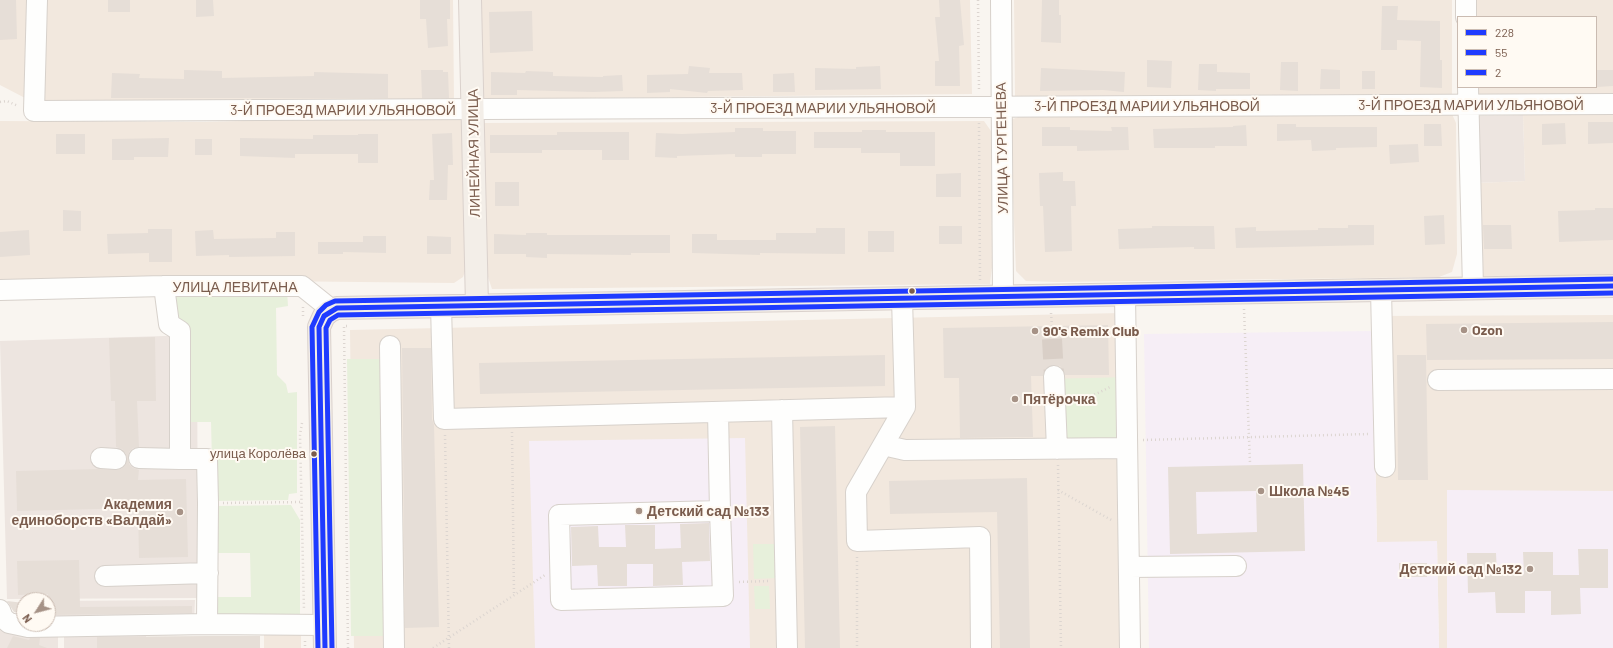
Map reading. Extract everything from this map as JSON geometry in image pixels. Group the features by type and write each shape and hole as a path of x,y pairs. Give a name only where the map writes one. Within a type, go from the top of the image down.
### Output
{"main road":[{"name":"ЛИНЕЙНАЯ УЛИЦА","path":"470,0 477,306"},
{"path":"325,648 319,327 324,316 338,318 342,307 477,306 1613,286"}],"street":[{"name":"3-Й ПРОЕЗД МАРИИ УЛЬЯНОВОЙ","path":"36,0 34,111 1002,107 1468,96 1613,104"},
{"name":"УЛИЦА ТУРГЕНЕВА","path":"1001,0 1003,297"},
{"path":"1466,0 1466,16"},
{"path":"1468,96 1473,288"},
{"path":"164,286 169,324 180,331 180,459"},
{"name":"УЛИЦА ЛЕВИТАНА","path":"0,290 164,286 302,286 338,318"},
{"path":"1381,290 1385,467"},
{"path":"1125,294 1126,379 1135,444 1129,567 1130,648"},
{"path":"902,298 905,407 856,492 857,541 980,537 981,648"},
{"path":"441,306 444,419 905,407"},
{"path":"390,346 394,648"},
{"path":"1054,376 1057,449"},
{"path":"1438,380 1613,379"},
{"path":"782,410 787,648"},
{"path":"718,412 723,596 561,600 559,515 720,511"},
{"path":"883,445 905,450 1057,449 1135,444"},
{"path":"139,458 207,459 207,624"},
{"path":"1129,567 1236,566"},
{"path":"105,576 208,573"},
{"path":"0,610 3,618 9,623 28,627 207,624 325,625"}],"path":[{"path":"978,0 980,297"},
{"path":"1244,292 1250,462"},
{"path":"338,318 348,648"},
{"path":"1055,405 1096,394 1126,379"},
{"path":"512,418 514,595"},
{"path":"444,419 449,648"},
{"path":"1135,444 1249,437 1384,433"},
{"path":"1057,449 1061,648"},
{"path":"1058,490 1117,523"},
{"path":"208,503 303,502"},
{"path":"857,541 857,648"},
{"path":"433,648 560,565"},
{"path":"722,583 786,580"}],"shaded area":[{"path":"0,0 32,0 27,99 0,85"},
{"path":"44,0 453,0 454,102 41,105"},
{"path":"479,0 970,0 972,94 482,99"},
{"path":"1014,0 1452,0 1452,94 1015,96"},
{"path":"1468,0 1613,0 1613,99 1468,100 1468,88 1597,88 1597,16 1468,16"},
{"path":"1613,111 1613,275 1480,276 1475,183 1525,181 1523,115"},
{"path":"1452,114 1456,123 1457,254 1452,272 1439,277 1057,282 1026,281 1016,271 1010,120 1024,115"},
{"path":"468,115 468,263 463,277 454,283 171,280 0,282 0,121 204,122"},
{"path":"1523,115 1525,181 1475,183 1472,116"},
{"path":"984,121 991,131 992,267 990,284 492,289 485,268 482,123"},
{"path":"1121,313 1123,648 354,648 350,330"},
{"path":"1613,315 1613,648 1439,648 1437,542 1377,542 1373,316"},
{"name":"Школа №45","path":"1373,331 1377,542 1437,541 1439,648 1149,648 1144,334"},
{"path":"197,335 198,598 56,599 56,592 16,592 16,599 7,599 0,341"},
{"name":"Детский сад №133","path":"745,438 750,648 535,648 529,441"},
{"name":"Детский сад №132","path":"1447,490 1613,491 1613,648 1447,648"},
{"path":"195,600 194,620 56,622 56,601"},
{"path":"0,622 16,624 16,632 56,632 56,630 58,630 58,648 0,648"},
{"path":"264,631 301,632 301,648 264,648"},
{"path":"146,635 147,648 64,648 64,636"}],"green space":[{"path":"287,291 288,306 276,308 277,375 286,384 288,393 297,392 297,493 289,494 288,500 213,501 211,422 186,422 173,320 174,300 180,292"},
{"path":"347,359 384,359 387,636 351,636"},
{"path":"1128,377 1130,442 1047,445 1045,379"},
{"path":"291,505 300,520 300,622 218,620 211,597 251,597 250,553 215,553 214,506"},
{"path":"753,544 776,544 778,578 754,579"},
{"path":"754,586 769,586 770,609 755,609"}],"building":[{"path":"0,0 16,0 17,39 0,40"},
{"path":"108,0 130,0 130,12 108,12"},
{"path":"196,0 213,0 214,16 196,17"},
{"path":"420,0 450,0 450,19 447,19 448,46 428,48 426,19 420,19"},
{"path":"939,0 960,0 964,45 959,46 960,86 935,86 935,61 939,61 935,17 940,17"},
{"path":"1042,0 1059,0 1059,15 1061,15 1061,43 1041,42"},
{"path":"1382,6 1398,6 1397,20 1440,21 1442,88 1420,87 1421,41 1397,40 1397,50 1381,50"},
{"path":"532,11 533,51 490,53 489,12"},
{"path":"1147,60 1172,61 1171,88 1147,87"},
{"path":"1281,62 1298,62 1298,91 1280,90"},
{"path":"1199,64 1217,64 1217,72 1250,73 1250,89 1216,89 1216,91 1198,90"},
{"path":"689,66 710,68 709,73 742,73 743,90 708,91 707,93 670,89 670,92 647,93 647,75 688,74"},
{"path":"880,66 881,89 815,90 815,68 856,69 856,67"},
{"path":"1041,68 1125,72 1124,92 1103,90 1040,91"},
{"path":"1321,69 1340,70 1340,89 1320,89"},
{"path":"184,70 222,71 222,78 314,76 314,72 388,74 388,98 111,98 112,73 140,74 139,78 184,79"},
{"path":"421,70 443,70 443,72 448,72 449,98 422,98"},
{"path":"1597,70 1613,70 1613,86 1597,87"},
{"path":"526,71 553,72 553,76 603,77 622,75 623,91 593,92 517,90 517,95 491,95 491,72 525,73"},
{"path":"1362,71 1375,71 1375,89 1362,89"},
{"path":"794,73 795,92 773,92 773,74"},
{"path":"1588,122 1613,122 1613,143 1588,144"},
{"path":"1565,123 1566,144 1542,145 1542,124"},
{"path":"1277,124 1296,124 1296,127 1377,127 1377,147 1336,148 1336,150 1312,151 1311,140 1277,141"},
{"path":"1424,124 1441,124 1442,146 1424,146"},
{"path":"1246,125 1247,146 1215,146 1215,148 1154,148 1153,129 1233,127"},
{"path":"1042,127 1070,127 1070,130 1112,131 1111,127 1128,127 1129,150 1077,151 1077,146 1042,146"},
{"path":"735,128 763,128 763,131 796,131 796,154 762,154 762,157 735,157 735,154 677,156 677,158 655,157 656,133 682,134 735,132"},
{"path":"862,130 886,130 886,132 935,132 935,166 900,166 900,153 861,153 861,148 814,148 814,132 862,132"},
{"path":"557,132 629,132 629,160 602,160 602,150 542,150 542,153 490,153 490,135 557,135"},
{"path":"452,133 453,165 448,165 447,200 429,200 430,180 434,180 432,134"},
{"path":"56,134 85,134 85,154 56,154"},
{"path":"378,134 378,163 358,163 358,154 295,154 295,158 240,156 240,138 313,139 313,135"},
{"path":"169,138 168,157 134,157 134,160 112,160 112,139"},
{"path":"195,139 212,139 212,155 195,155"},
{"path":"1418,144 1419,162 1390,164 1389,145"},
{"path":"1063,172 1063,181 1075,181 1076,206 1071,206 1072,251 1045,252 1043,206 1040,206 1039,173"},
{"path":"961,173 961,197 936,197 936,174"},
{"path":"495,182 519,182 519,206 495,206"},
{"path":"1595,208 1613,208 1613,240 1559,242 1558,211 1595,210"},
{"path":"63,210 81,211 81,231 63,231"},
{"path":"1444,215 1445,244 1425,245 1424,216"},
{"path":"1348,225 1374,225 1374,245 1236,248 1235,228 1256,227 1256,231 1318,230 1318,228 1348,228"},
{"path":"1483,225 1511,225 1512,249 1484,249"},
{"path":"939,226 962,226 962,244 939,244"},
{"path":"1152,226 1214,226 1215,249 1194,249 1194,247 1119,249 1118,229 1152,228"},
{"path":"816,228 845,228 845,254 760,253 760,255 692,253 692,234 717,234 717,240 776,240 776,233 816,233"},
{"path":"148,229 172,229 172,262 149,262 149,253 108,254 107,234 148,233"},
{"path":"29,230 30,255 0,257 0,232"},
{"path":"213,230 214,239 276,238 276,232 295,232 295,256 196,256 195,231"},
{"path":"868,231 894,231 894,252 868,252"},
{"path":"526,233 547,233 547,235 670,235 670,253 631,253 631,255 547,254 547,258 526,257 526,254 494,254 494,234 526,235"},
{"path":"363,236 386,236 386,253 343,252 343,254 318,254 318,242 363,242"},
{"path":"427,236 451,237 451,254 427,254"},
{"path":"1613,322 1613,359 1427,360 1426,324"},
{"path":"1108,325 1109,375 1065,375 1060,366 1054,365 1044,370 1043,376 1031,376 1033,437 960,438 959,378 944,378 943,328"},
{"path":"155,337 156,401 137,401 139,447 133,448 129,452 128,458 129,464 133,468 139,470 138,480 186,479 188,557 139,558 138,508 17,511 16,471 115,470 121,469 125,466 127,460 126,454 122,449 116,447 115,401 111,401 109,338"},
{"path":"402,348 431,348 439,627 405,628"},
{"path":"885,355 885,386 480,394 479,363"},
{"path":"1397,355 1426,355 1428,480 1398,480"},
{"path":"835,426 840,648 805,648 800,427"},
{"path":"1303,464 1305,551 1170,554 1168,467","holes":["1256,491 1257,532 1197,534 1196,492"]},
{"path":"1027,478 1030,648 1000,648 997,512 890,514 889,481"},
{"path":"709,523 710,561 682,562 683,585 653,586 653,564 627,564 627,586 598,586 597,565 572,566 571,527 598,526 599,547 626,547 625,525 655,525 655,549 681,548 680,524"},
{"path":"1578,549 1608,549 1608,588 1580,588 1581,614 1551,615 1551,591 1525,591 1525,613 1496,613 1495,592 1468,593 1467,553 1496,553 1497,574 1524,574 1523,552 1553,552 1553,575 1579,575"},
{"path":"79,560 80,607 192,606 192,613 56,615 56,592 18,592 17,561"},
{"path":"1399,563 1427,563 1427,577 1399,577"},
{"path":"7,601 16,602 16,612 14,612"},
{"path":"13,636 29,640 30,638 40,638 39,645 47,648 7,648"},
{"path":"260,636 260,648 97,648 97,637"}],"tunnel":[{"path":"1052,339 1054,376"}],"transit line":[{"name":"2","path":"318,648 312,327 319,312 326,305 335,301 1613,279"},
{"name":"228","path":"325,648 319,327 324,316 337,308 1613,286"},
{"name":"55","path":"332,648 326,328 330,320 338,315 1613,293"}],"place":[{"name":"Ozon","path":"1464,330"},
{"name":"90's Remix Club","path":"1035,331"},
{"name":"Пятёрочка","path":"1015,399"},
{"name":"улица Королёва","path":"314,454"},
{"name":"Школа №45","path":"1261,491"},
{"name":"Детский сад №133","path":"639,511"},
{"name":"Академия единоборств «Валдай»","path":"180,512"},
{"name":"Детский сад №132","path":"1530,569"}]}
